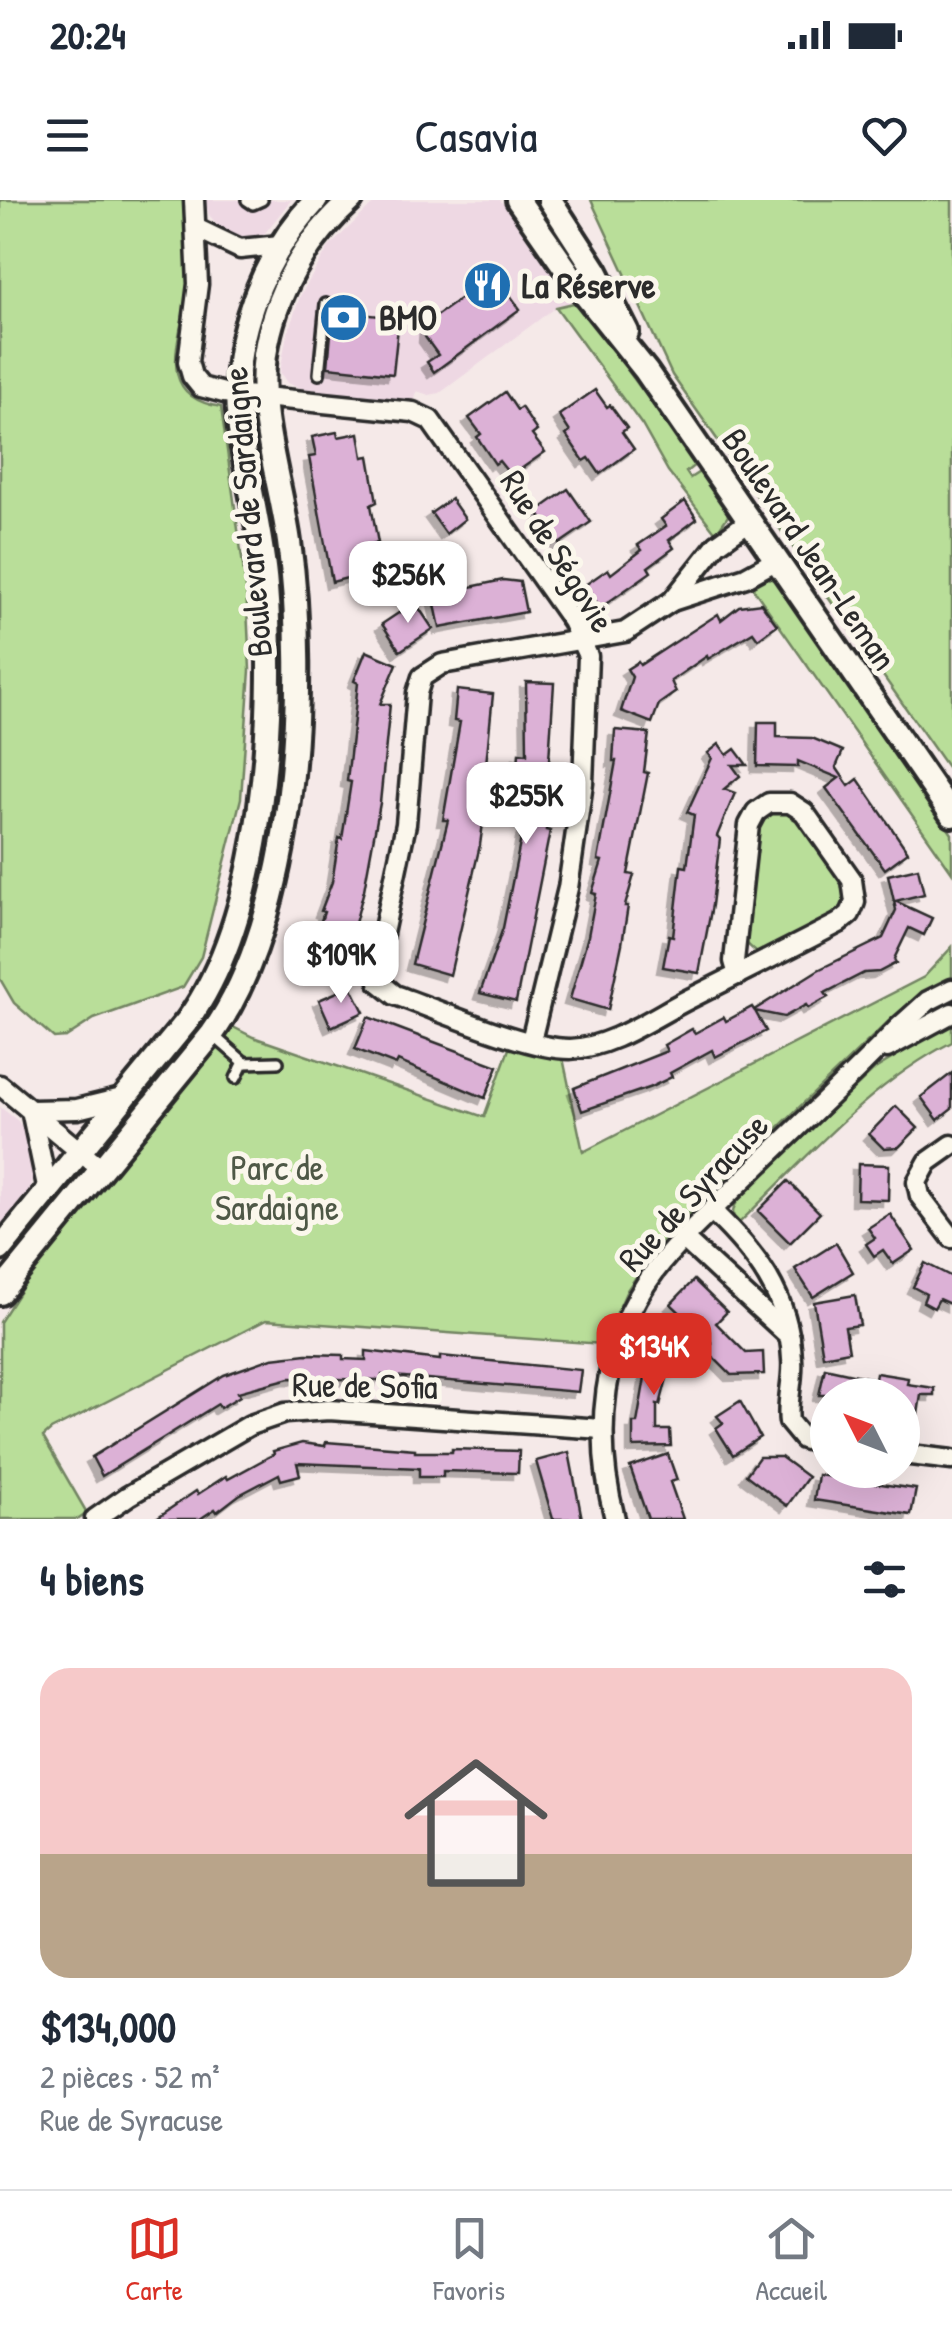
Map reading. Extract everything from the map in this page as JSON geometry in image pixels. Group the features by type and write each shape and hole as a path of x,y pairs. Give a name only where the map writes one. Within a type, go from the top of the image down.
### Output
{"street":[{"name":"Rue de Ségovie","path":"194,200 198,284 188,345 189,368 205,389 414,412 430,420 583,641 588,656 587,712 578,817 561,923 531,1041"},
{"name":"Boulevard de Sardaigne","path":"0,1249 188,1020 211,983 236,913 258,810 268,716 267,608 261,542 238,395 246,328 259,287 280,245 316,200"},
{"name":"Boulevard de Sardaigne","path":"0,1294 212,1034 239,991 260,936 286,812 295,736 297,658 294,584 265,398 264,369 285,286 314,238 351,200"},
{"name":"Boulevard Jean-Leman","path":"518,200 574,282 646,371 952,815"},
{"name":"Boulevard Jean-Leman","path":"550,200 596,271 646,371"},
{"path":"196,228 240,249 280,245"},
{"path":"672,601 717,544 748,522"},
{"path":"738,975 734,962 749,826 762,806 790,802 804,812 852,880 855,902 850,914 839,924 738,975 601,1042 566,1048 531,1041 395,995 380,982 377,960 406,824 417,693 422,678 442,664 625,632 672,601 749,576 775,560"},
{"name":"Rue de Syracuse","path":"615,1519 602,1428 611,1364 629,1316 648,1281 684,1239 919,1009 952,988"},
{"name":"Rue de Syracuse","path":"874,1055 952,1014"},
{"path":"0,1085 102,1169"},
{"path":"31,1110 77,1108 126,1096"},
{"path":"31,1110 48,1190"},
{"path":"952,1145 928,1162 917,1182 924,1202 952,1238"},
{"path":"712,1211 745,1243 782,1302 793,1362 789,1422 810,1441"},
{"path":"684,1239 790,1337"},
{"name":"Rue de Sofia","path":"94,1519 240,1430 285,1413 329,1410 602,1428"},
{"path":"920,1456 952,1460"}],"lane":[{"path":"247,200 252,204 262,200"},
{"path":"319,374 326,304"},
{"path":"212,1034 244,1062 278,1062"},
{"path":"236,1078 244,1062"}],"shaded area":[{"path":"205,200 291,200 261,238 253,240 222,230 209,215"},
{"path":"377,200 500,200 578,302 556,307 440,393 417,391 414,403 300,391 287,383 280,372 300,296 329,247"},
{"path":"0,1107 18,1121 28,1136 36,1168 28,1197 0,1235"}],"green space":[{"path":"0,200 184,200 189,269 178,338 177,374 184,389 198,400 221,407 246,587 250,670 241,798 201,957 183,987 94,1019 66,1037 54,1038 14,1003 0,979"},
{"path":"591,200 952,200 952,774 672,375"},
{"path":"578,302 696,464 686,472 690,478 701,471 724,500 728,516 716,533 668,471 642,425 556,307"},
{"path":"766,578 782,586 952,834 952,872 750,584"},
{"path":"778,810 796,817 843,884 846,901 836,915 757,953 746,943 760,826 767,815"},
{"name":"Parc de Sardaigne","path":"952,947 952,977 894,1016 659,1244 627,1290 603,1344 266,1320 43,1437 87,1513 79,1519 0,1519 0,1322 27,1280 233,1027 484,1117 510,1046 563,1058 583,1152 924,977"},
{"path":"952,1022 952,1042 865,1102 737,1225 733,1210 741,1196 875,1069"}],"building":[{"path":"495,274 520,309 434,372 427,362 438,355 425,337 426,323"},
{"path":"333,311 399,318 393,374 328,367"},
{"path":"595,390 627,428 622,432 634,449 600,474 589,458 584,461 566,435 570,432 559,415"},
{"path":"505,392 537,431 532,435 545,452 511,476 499,461 495,464 469,418"},
{"path":"337,432 338,437 359,433 363,457 369,456 377,502 371,505 378,570 332,582 309,457 316,456 312,437"},
{"path":"568,489 591,522 559,544 537,511"},
{"path":"451,499 465,519 446,534 431,513"},
{"path":"685,501 697,519 669,540 674,548 648,567 651,572 600,608 585,585 608,569 611,574 642,550 638,545 666,526 661,519"},
{"path":"503,580 520,582 526,612 440,628 433,595"},
{"path":"415,602 433,629 400,651 382,624"},
{"path":"761,603 777,625 758,639 753,632 708,659 707,656 671,681 676,692 659,704 652,723 621,711 632,677 627,669 638,662 640,665 718,614 721,620 739,606"},
{"path":"366,651 397,664 380,704 390,704 380,803 364,890 343,968 309,957 332,882 339,838 342,839 351,782 347,781 358,683 354,681"},
{"path":"526,682 554,683 547,791 551,792 546,830 550,831 516,1002 480,993 503,928 526,813 519,812 524,779 517,779 519,753 527,754"},
{"path":"457,690 493,694 480,845 450,975 412,964 448,820 443,820 460,722 454,721"},
{"path":"758,722 777,722 777,737 812,738 843,751 836,767 849,786 858,779 908,852 885,869 826,788 839,778 798,761 798,767 757,766"},
{"path":"615,730 649,733 644,772 648,773 628,874 634,875 608,1010 570,999 588,936 596,894 592,893 602,861 598,860 616,761"},
{"path":"719,744 727,755 735,749 747,765 732,765 740,776 724,789 735,793 717,836 720,839 712,905 699,973 663,967 669,935 673,936 681,866 687,867 694,815 687,812 712,758 708,753"},
{"path":"918,868 924,894 895,901 932,918 924,935 909,928 894,959 896,963 879,972 864,973 825,993 828,997 808,1008 806,1005 784,1017 755,1011 766,1031 715,1057 712,1050 651,1087 582,1111 574,1088 667,1051 664,1045 692,1029 695,1033 724,1017 726,1021 752,1007 754,1010 818,970 883,938 896,910 888,875"},
{"path":"351,986 364,1012 331,1027 319,1000"},
{"path":"368,1017 498,1066 485,1098 398,1061 396,1065 355,1049"},
{"path":"952,1073 952,1109 938,1120 921,1097"},
{"path":"896,1106 918,1128 899,1147 883,1148 869,1134"},
{"path":"858,1164 889,1165 888,1200 857,1199"},
{"path":"788,1181 820,1213 790,1243 758,1211"},
{"path":"890,1214 914,1250 893,1264 883,1250 874,1256 866,1244 875,1238 868,1228"},
{"path":"836,1243 853,1272 813,1297 795,1269"},
{"path":"925,1263 952,1277 952,1305 939,1299 934,1308 923,1302 926,1294 913,1287"},
{"path":"694,1280 727,1312 716,1323 746,1353 763,1352 764,1374 731,1375 706,1350 712,1343 671,1304"},
{"path":"855,1295 860,1325 845,1327 849,1351 823,1356 814,1302"},
{"path":"652,1342 678,1351 660,1405 657,1404 657,1430 670,1430 671,1446 633,1447 633,1423 637,1423"},
{"path":"366,1351 581,1370 578,1392 382,1375 381,1380 290,1378 238,1392 240,1396 220,1408 218,1404 102,1476 92,1457 224,1375 272,1358 307,1354 366,1360"},
{"path":"825,1368 870,1378 823,1378"},
{"path":"876,1373 908,1378 875,1378"},
{"path":"920,1386 934,1388 934,1395 921,1395 920,1402"},
{"path":"740,1401 760,1437 733,1455 716,1428 723,1423 717,1416"},
{"path":"326,1442 415,1452 519,1451 518,1473 443,1471 443,1477 419,1477 419,1468 297,1463 300,1475 281,1480 279,1474 200,1519 155,1519 196,1491 198,1494 226,1476 228,1479 274,1454 273,1451 302,1443 325,1446"},
{"path":"569,1452 582,1519 553,1519 536,1461"},
{"path":"668,1454 677,1480 670,1482 683,1519 648,1519 630,1467"},
{"path":"759,1457 781,1457 808,1477 787,1506 746,1475"},
{"path":"816,1488 916,1489 911,1515 814,1500"}],"place":[{"name":"La Réserve","path":"487,285"},
{"name":"BMO","path":"344,317"}]}
